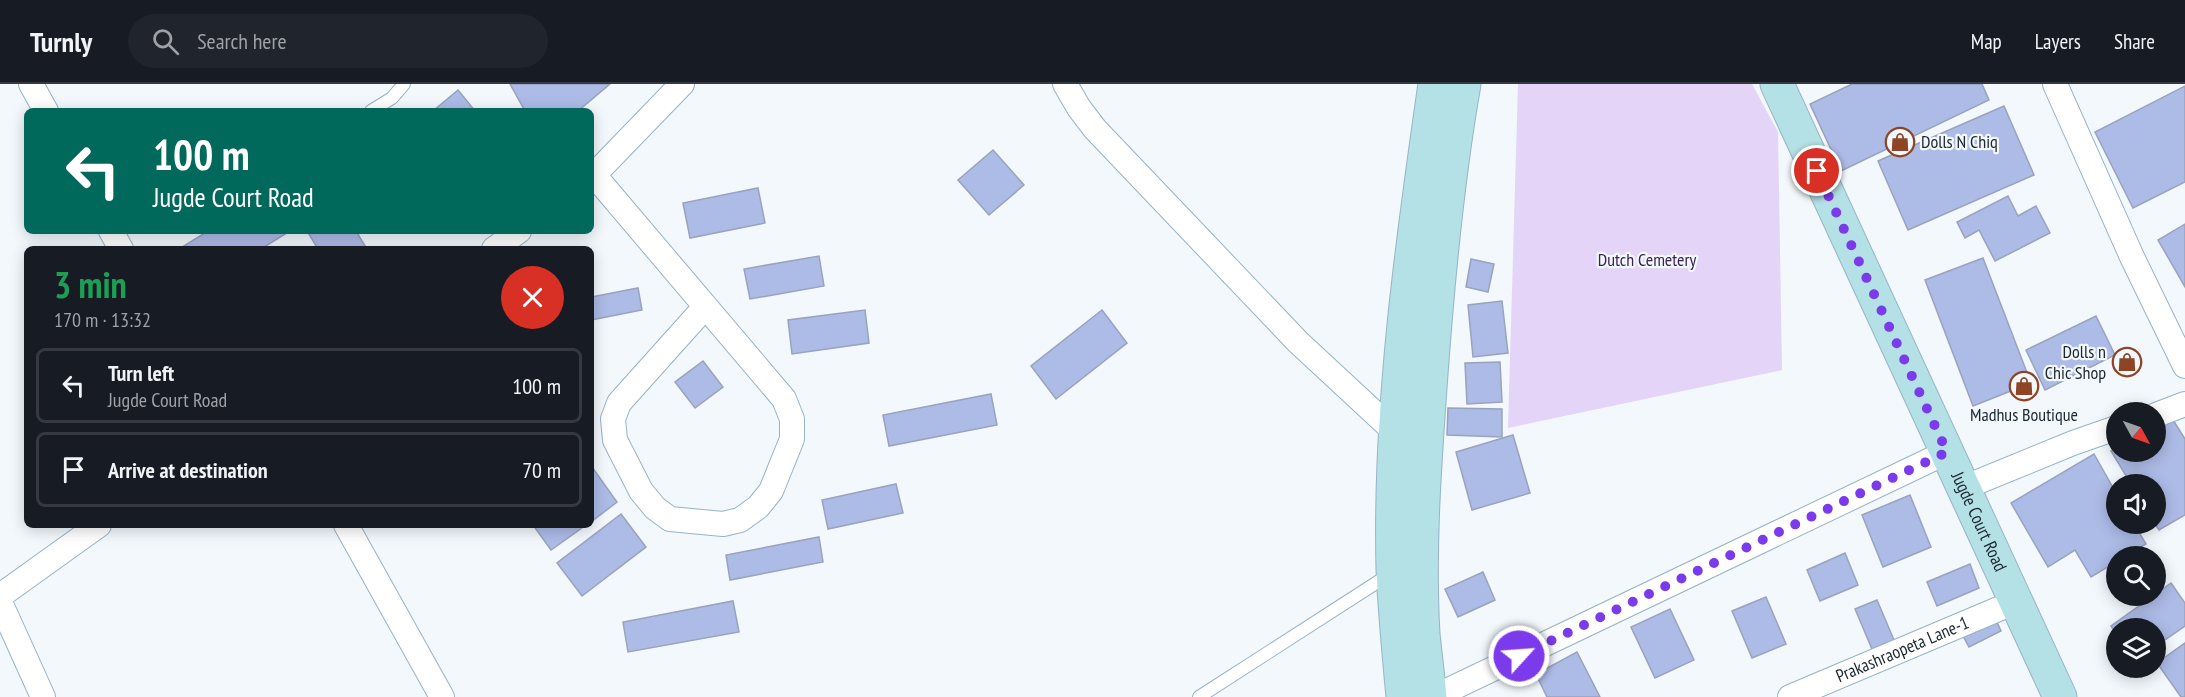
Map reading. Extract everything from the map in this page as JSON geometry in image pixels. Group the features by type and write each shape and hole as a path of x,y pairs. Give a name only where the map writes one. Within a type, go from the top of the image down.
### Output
{"main road":[{"path":"1403,697 1394,572 1395,432 1414,238 1435,84"},
{"path":"1432,697 1423,634 1427,425 1452,152 1464,84"},
{"name":"Jugde Court Road","path":"1777,84 2060,697"}],"street":[{"path":"31,84 44,108"},
{"path":"594,175 682,84"},
{"path":"1065,84 1078,108 1095,129 1232,274 1298,342 1395,432"},
{"path":"2055,84 2132,257 2185,366"},
{"path":"594,177 705,307 783,399 792,419 792,439 771,491 758,507 740,520 723,524 670,519 655,508 641,491 615,440 613,419 619,403 705,307"},
{"path":"498,246 515,234"},
{"path":"2166,411 2185,404"},
{"path":"1963,488 2106,431"},
{"path":"1432,697 1947,452"},
{"path":"0,596 95,528"},
{"path":"348,528 442,697"},
{"name":"Prakashraopeta Lane-1","path":"1790,697 2015,602"},
{"path":"0,603 43,697"}],"lane":[{"path":"376,108 392,98 404,84"},
{"path":"1199,697 1394,572"}],"green space":[{"name":"Dutch Cemetery","path":"1518,84 1752,84 1778,132 1782,370 1508,428"}],"building":[{"path":"510,84 610,84 582,108 523,108"},
{"path":"1852,84 1982,84 1989,100 1841,171 1810,104"},
{"path":"2185,86 2185,182 2133,208 2095,132"},
{"path":"458,90 473,108 437,108"},
{"path":"2004,106 2034,175 1908,230 1878,161"},
{"path":"993,150 1024,185 989,215 958,180"},
{"path":"758,188 765,223 690,238 683,203"},
{"path":"2008,196 2018,216 2036,206 2050,233 1995,261 1979,230 1965,238 1957,222"},
{"path":"2185,224 2185,287 2158,240"},
{"path":"203,234 285,234 266,246 184,246"},
{"path":"309,234 358,234 365,246 316,246"},
{"path":"819,256 824,286 750,299 744,269"},
{"path":"1983,258 2031,383 1973,406 1925,280"},
{"path":"1471,259 1494,264 1488,292 1466,287"},
{"path":"638,288 642,310 594,319 594,296"},
{"path":"1502,301 1508,353 1473,357 1468,305"},
{"path":"865,310 869,343 792,354 788,320"},
{"path":"1102,310 1127,343 1056,399 1031,366"},
{"path":"2096,316 2115,355 2045,390 2026,350"},
{"path":"703,361 723,387 695,408 675,382"},
{"path":"1500,362 1502,402 1467,404 1465,363"},
{"path":"991,394 997,425 889,446 883,415"},
{"path":"1448,408 1502,409 1502,437 1447,435"},
{"path":"2173,420 2185,439 2185,515 2166,526 2166,474 2125,474 2118,462 2166,462 2166,424"},
{"path":"1513,435 1530,493 1472,510 1456,452"},
{"path":"2094,454 2106,475 2106,534 2140,534 2146,544 2142,546 2106,546 2106,568 2091,577 2075,550 2048,567 2011,503"},
{"path":"594,470 617,502 594,520"},
{"path":"896,484 903,513 828,529 822,500"},
{"path":"1910,495 1931,547 1883,567 1862,515"},
{"path":"621,514 646,547 582,596 557,563"},
{"path":"535,528 582,528 551,550"},
{"path":"819,537 823,562 730,580 726,555"},
{"path":"1845,553 1858,585 1820,601 1807,570"},
{"path":"1970,564 1979,588 1937,606 1927,582"},
{"path":"1483,572 1495,600 1458,617 1445,589"},
{"path":"2171,583 2185,603 2185,626 2166,639 2166,618 2122,618 2139,606 2166,606 2166,587"},
{"path":"1766,597 1786,644 1752,658 1732,611"},
{"path":"1877,600 1894,640 1872,649 1855,609"},
{"path":"733,601 739,632 628,652 623,622"},
{"path":"1670,609 1694,660 1655,678 1631,627"},
{"path":"1996,620 2001,631 1969,647 1963,636"},
{"path":"2185,643 2185,697 2181,697 2166,676 2166,657"},
{"path":"1577,652 1600,697 1547,697 1536,674"}],"place":[{"name":"Dolls N Chiq","path":"1900,142"},
{"name":"Dolls n Chic Shop","path":"2127,362"},
{"name":"Madhus Boutique","path":"2024,386"}],"route":[{"path":"1519,656 1947,452 1817,171"}]}
